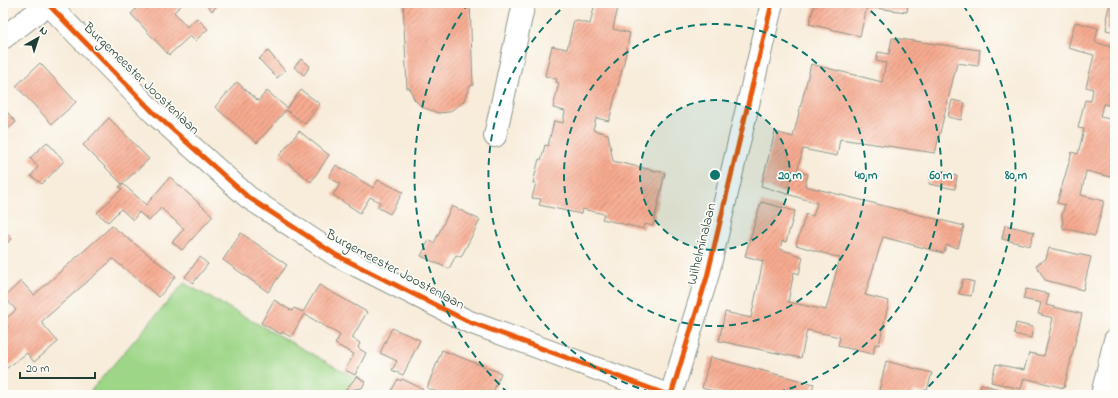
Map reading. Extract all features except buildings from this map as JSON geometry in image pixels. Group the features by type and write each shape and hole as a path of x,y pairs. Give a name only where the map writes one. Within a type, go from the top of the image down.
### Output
{"street":[{"path":"495,136 524,3"},
{"name":"Wilhelminalaan","path":"671,395 707,277 772,3"},
{"path":"3,38 47,4"},
{"name":"Burgemeester Joostenlaan","path":"47,4 154,113 248,197 336,255 467,321 668,395"},
{"path":"1102,395 1115,340"}],"green space":[{"path":"184,283 359,380 351,395 87,395"}],"cycle path":[{"path":"47,3 154,113 248,197 336,255 467,321 668,395"},
{"path":"671,395 707,277 772,3"}]}
